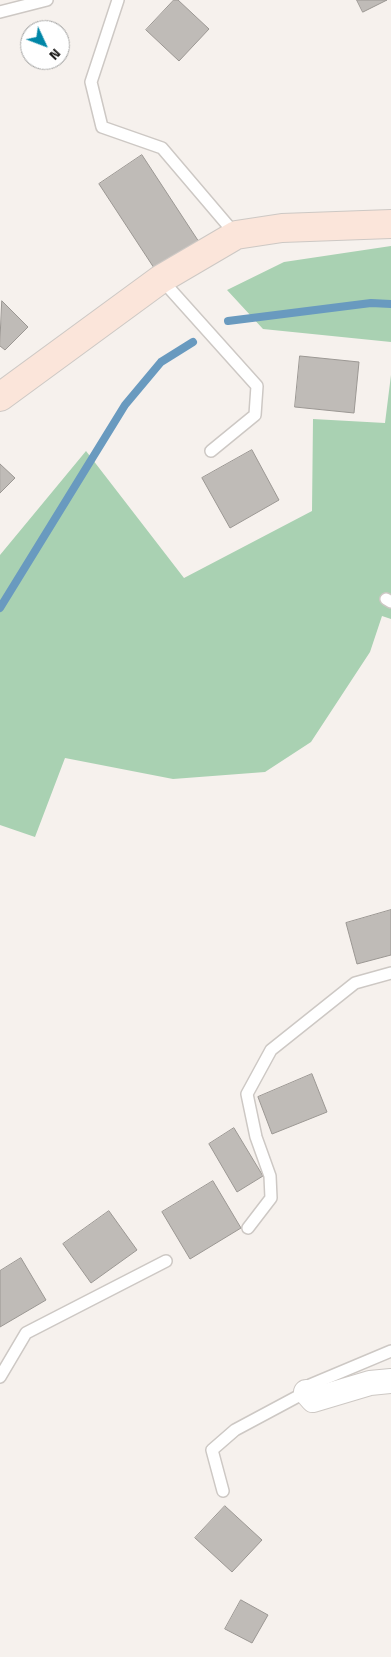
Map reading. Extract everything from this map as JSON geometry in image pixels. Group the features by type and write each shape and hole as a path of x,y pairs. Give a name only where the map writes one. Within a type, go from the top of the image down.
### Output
{"street":[{"path":"0,397 161,279 236,235 282,228 391,224"},
{"path":"306,1392 313,1400 370,1383 391,1381"}],"lane":[{"path":"0,12 47,0"},
{"path":"118,0 91,82 102,127 162,148 236,235"},
{"path":"161,279 257,386 255,415 211,452"},
{"path":"248,1228 271,1198 270,1176 256,1137 247,1094 271,1050 355,983 391,973"},
{"path":"0,1377 26,1333 166,1261"},
{"path":"223,1491 212,1450 235,1430 306,1392 310,1385 391,1351"}],"green space":[{"path":"391,246 391,342 263,329 227,290 284,262"},
{"path":"391,375 391,619 382,616 370,652 311,742 265,772 173,779 65,758 35,837 0,825 0,555 86,451 184,578 312,511 313,419 385,423"}],"building":[{"path":"174,0 178,0 209,29 179,61 146,30"},
{"path":"357,0 387,0 363,12"},
{"path":"142,155 199,242 156,271 99,184"},
{"path":"2,301 28,327 5,350 0,346"},
{"path":"300,356 359,362 354,413 295,407"},
{"path":"252,450 279,500 230,528 202,478"},
{"path":"0,464 15,478 0,493"},
{"path":"391,910 391,955 357,964 346,923"},
{"path":"312,1074 327,1112 272,1134 258,1097"},
{"path":"234,1128 263,1176 237,1192 209,1144"},
{"path":"213,1181 241,1228 190,1259 162,1212"},
{"path":"109,1211 137,1250 91,1283 63,1244"},
{"path":"21,1258 46,1300 0,1327 0,1271"},
{"path":"225,1506 262,1540 232,1572 195,1538"},
{"path":"241,1600 268,1615 252,1643 225,1629"}],"waterway":[{"path":"228,321 371,303 391,304"},
{"path":"0,608 125,405 161,362 193,342"}]}
